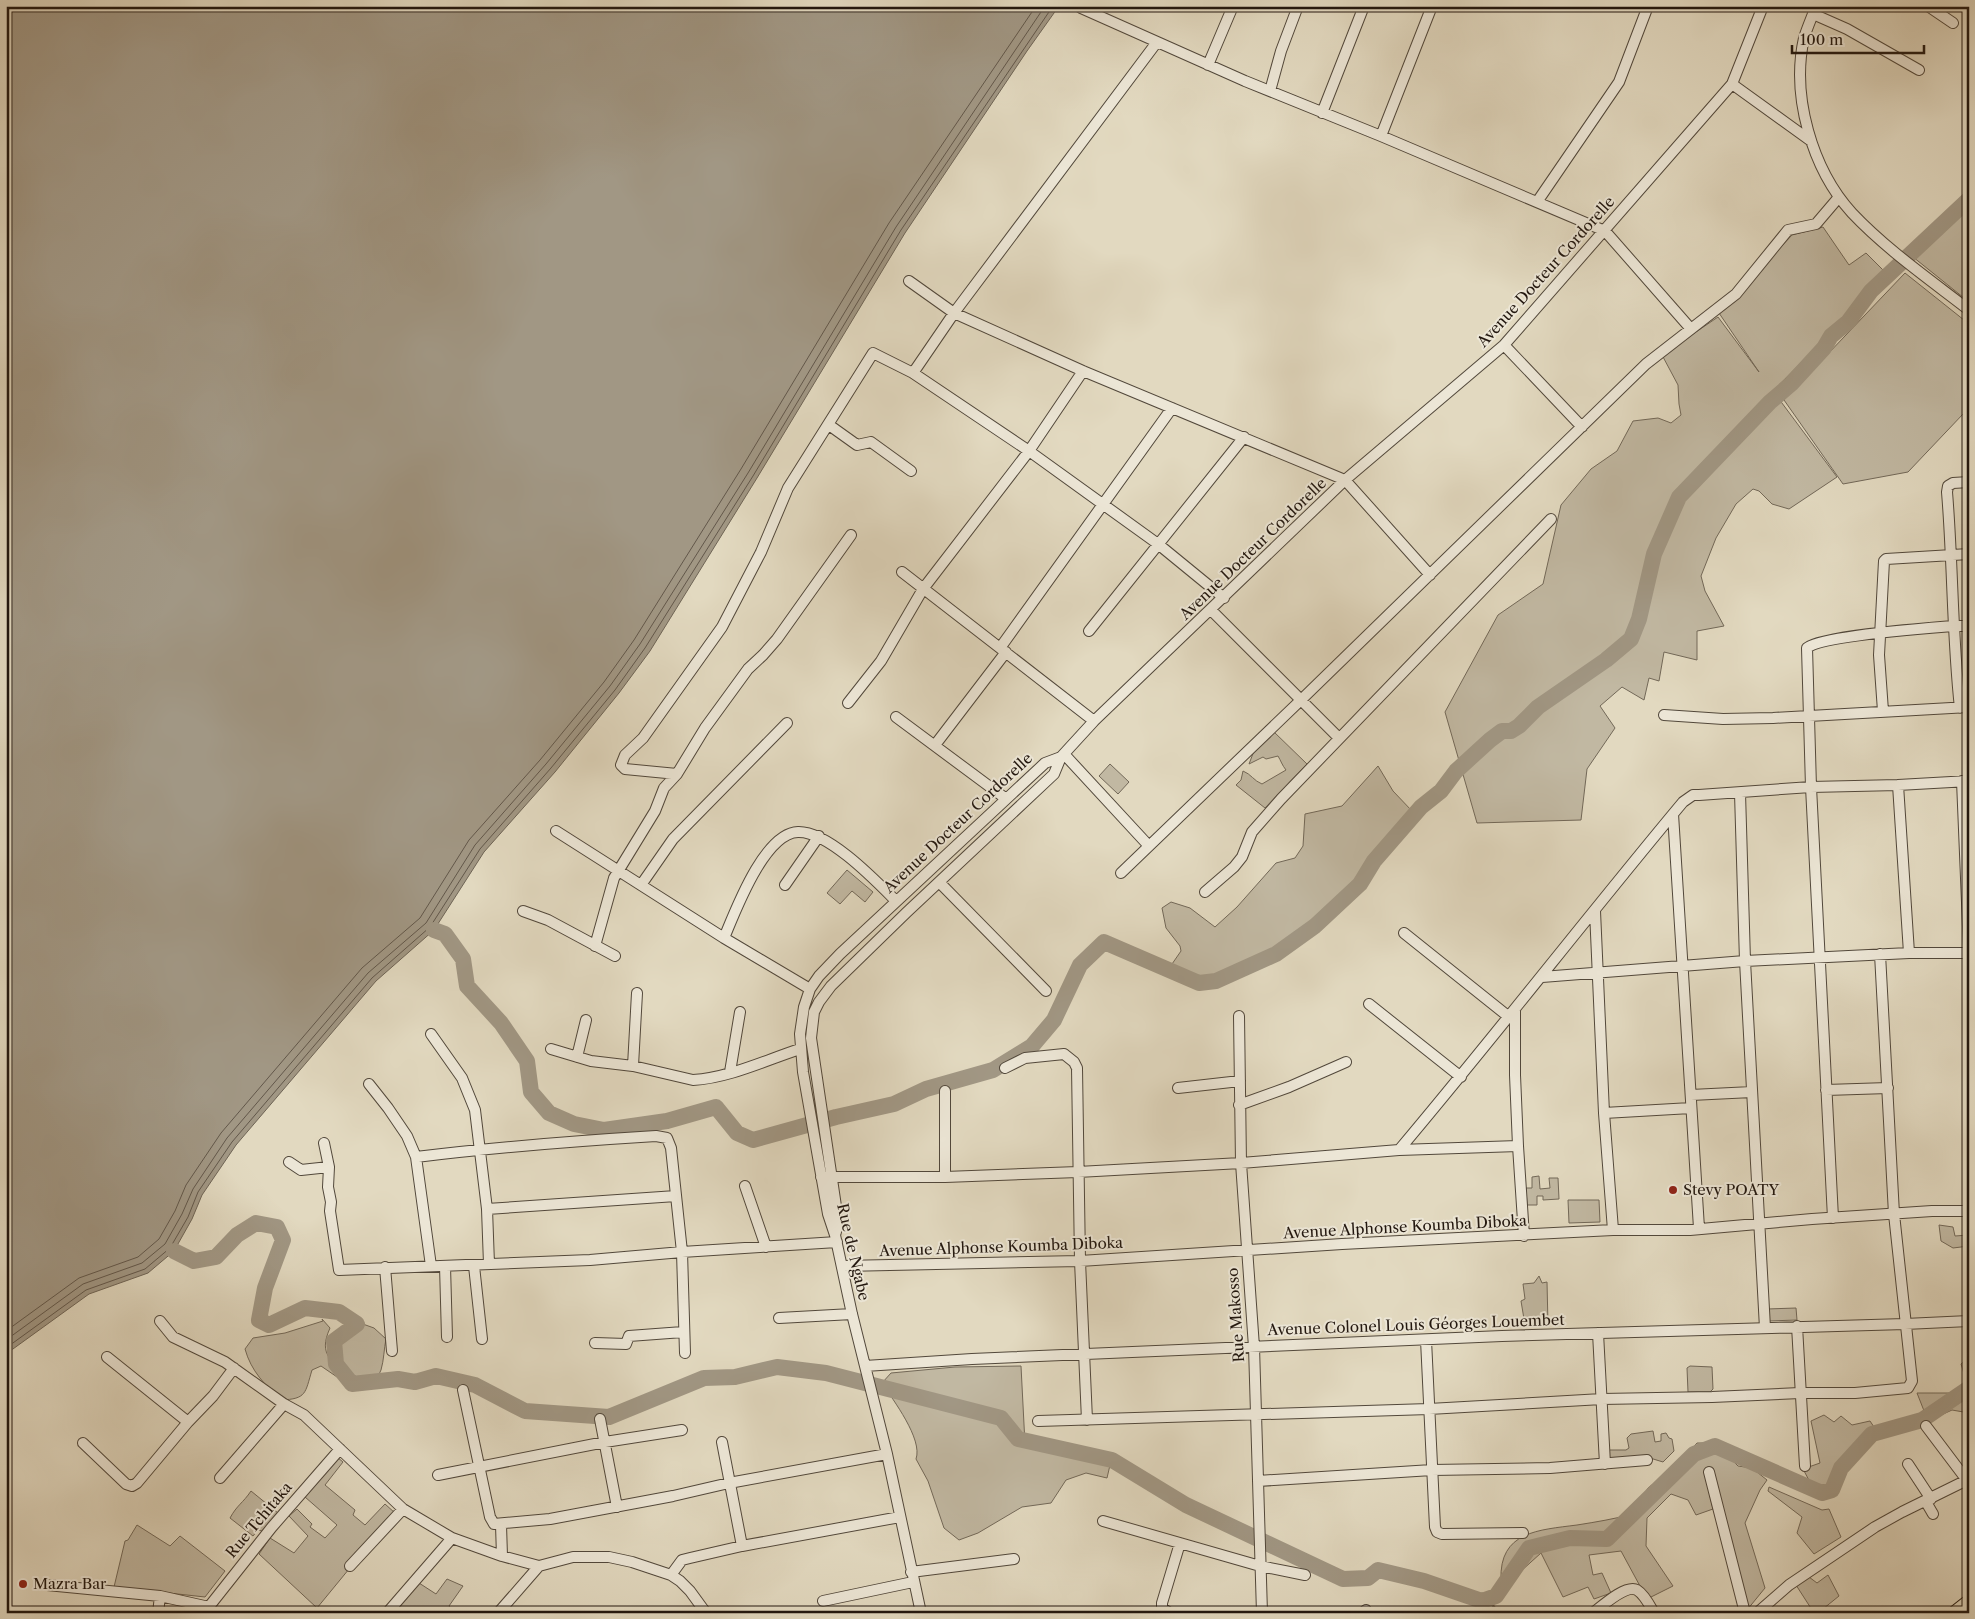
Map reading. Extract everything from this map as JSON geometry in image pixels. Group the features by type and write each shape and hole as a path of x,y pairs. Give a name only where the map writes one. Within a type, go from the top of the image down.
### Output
{"highway":[{"path":"1955,1613 1969,1602"}],"street":[{"path":"1208,66 1233,6"},
{"path":"1270,91 1281,51 1298,6"},
{"path":"1322,113 1364,6"},
{"path":"1381,136 1432,6"},
{"path":"1537,202 1619,82 1648,6"},
{"name":"Avenue Docteur Cordorelle","path":"816,1113 800,1049 801,1020 810,989 840,954 1005,798 1045,763 1062,756 1094,721 1345,480 1504,345 1732,84 1763,6"},
{"path":"1928,6 1953,23"},
{"path":"1081,8 1208,66 1381,136 1605,231 1691,329"},
{"path":"1919,70 1815,10 1804,38 1801,66 1804,118 1821,166 1839,197 1851,212 1902,258 1969,310"},
{"path":"913,373 954,313 1157,42"},
{"path":"1732,84 1811,141"},
{"path":"1121,873 1646,364 1736,294 1788,230 1816,224 1839,197"},
{"path":"909,281 954,313 1083,372 1345,480 1430,575"},
{"path":"1504,345 1582,427"},
{"path":"677,774 625,769 621,765 622,760 643,738 722,627 761,552 788,488 873,353 913,373 1029,451 1158,544 1224,598"},
{"path":"848,703 881,660 924,589 1029,451 1083,372"},
{"path":"935,745 1172,408"},
{"path":"829,425 857,444 872,442 911,470"},
{"path":"1089,631 1244,437"},
{"path":"1664,715 1723,719 1964,707 1953,626 1952,555 1947,492 1948,486 1953,483 1969,482"},
{"path":"1205,892 1242,858 1252,832 1339,738 1551,519"},
{"path":"595,946 606,901 614,878 655,810 664,788 677,774 705,728 742,677 776,639 851,534"},
{"path":"1883,711 1879,655 1884,561 1886,559 1969,554"},
{"path":"902,572 1094,721"},
{"path":"1211,610 1339,738"},
{"path":"1833,1218 1811,788 1810,715 1806,648 1818,642 1880,633 1969,626"},
{"path":"896,717 1005,798"},
{"path":"641,885 673,839 787,723"},
{"path":"816,1113 811,1038 814,1012 819,1002 851,966 1054,774 1062,756 1149,846"},
{"path":"1400,1150 1683,802 1693,796 1965,781 1969,952 1880,954 1745,961 1542,977"},
{"path":"1898,785 1909,953"},
{"path":"1740,793 1745,961 1765,1328"},
{"path":"1674,814 1699,1228"},
{"path":"556,831 724,938 810,989"},
{"path":"724,938 745,890 764,856 785,837 796,831 819,836 871,875 896,901"},
{"path":"785,885 819,836"},
{"path":"939,882 1046,991"},
{"path":"1595,910 1604,1114 1613,1230"},
{"path":"523,911 548,920 615,956"},
{"path":"1404,933 1512,1013"},
{"path":"1038,1421 1429,1409 1602,1399 1712,1398 1800,1393 1855,1394 1908,1388 1912,1381 1894,1214 1880,954"},
{"path":"633,1066 637,993"},
{"path":"1369,1004 1461,1077"},
{"path":"730,1072 740,1012"},
{"path":"1512,1013 1524,1236"},
{"name":"Rue Makosso","path":"1239,1016 1241,1163 1254,1347 1262,1613"},
{"path":"577,1057 586,1020"},
{"path":"431,1034 462,1078 475,1110 487,1209 489,1264"},
{"path":"551,1049 591,1061 633,1066 693,1080 702,1080 800,1049"},
{"path":"1005,1068 1025,1058 1064,1054 1074,1062 1077,1077 1080,1262 1087,1420"},
{"path":"1239,1105 1289,1087 1346,1062"},
{"path":"1178,1088 1240,1082"},
{"path":"369,1084 407,1136 416,1157 431,1266"},
{"path":"1826,1090 1888,1088"},
{"path":"945,1090 945,1177"},
{"path":"1691,1095 1752,1092"},
{"path":"1604,1114 1691,1108"},
{"name":"Rue de Ngabe","path":"816,1113 826,1177 828,1214 836,1239 852,1314 887,1454"},
{"path":"416,1157 479,1149 662,1136 666,1138 671,1148 682,1252 685,1353"},
{"path":"324,1144 329,1167 330,1211 339,1270 590,1260 766,1247 836,1239"},
{"path":"826,1177 945,1177 1078,1172 1241,1163 1400,1150 1518,1146"},
{"path":"289,1162 301,1170 329,1167"},
{"path":"745,1186 766,1247"},
{"path":"487,1209 676,1196"},
{"name":"Avenue Alphonse Koumba Diboka","path":"842,1266 1080,1262 1247,1250 1613,1230 1699,1228 1932,1211 1969,1211"},
{"path":"445,1266 447,1337"},
{"path":"474,1266 482,1339"},
{"path":"385,1267 392,1351"},
{"path":"779,1318 852,1314"},
{"name":"Avenue Colonel Louis Géorges Louembet","path":"866,1370 1084,1355 1254,1347 1797,1326 1905,1324 1969,1320"},
{"path":"160,1321 173,1337 225,1362 284,1404 304,1415 403,1509 452,1538 502,1556 539,1566 573,1558 609,1557 632,1562 671,1575 690,1591 706,1613"},
{"path":"1797,1326 1805,1466"},
{"path":"595,1343 626,1344 629,1336 683,1332"},
{"path":"1598,1334 1605,1464"},
{"path":"1426,1340 1435,1527 1437,1532 1442,1534 1523,1533"},
{"path":"107,1357 188,1422"},
{"path":"83,1444 126,1484 132,1486 137,1483 188,1422 213,1396 234,1368"},
{"path":"462,1390 491,1521 494,1524 502,1525 550,1519 887,1454 920,1608 911,1613"},
{"path":"220,1478 284,1404"},
{"path":"600,1419 617,1507"},
{"path":"1757,1613 1801,1576 1875,1528 1902,1512 1968,1481 1926,1426"},
{"path":"438,1475 605,1442 682,1430"},
{"path":"722,1442 742,1546"},
{"name":"Rue Tchitaka","path":"209,1611 272,1527 340,1449"},
{"path":"1258,1481 1432,1470 1550,1468 1647,1460"},
{"path":"1908,1464 1928,1500 1933,1514"},
{"path":"1709,1472 1745,1613"},
{"path":"350,1566 403,1509"},
{"path":"671,1575 682,1560 742,1546 900,1517"},
{"path":"1103,1521 1260,1566 1305,1575"},
{"path":"502,1525 502,1556"},
{"path":"387,1613 452,1538"},
{"path":"1170,1613 1162,1608 1162,1603 1180,1543"},
{"path":"823,1601 961,1564 1014,1559"},
{"path":"498,1613 539,1566"},
{"path":"47,1585 160,1596 209,1611"},
{"path":"1593,1613 1622,1592 1636,1589 1641,1593 1654,1613"},
{"path":"158,1613 160,1596"}],"shaded area":[{"path":"1969,203 1969,302 1913,257"},
{"path":"1823,227 1849,265 1866,253 1888,275 1773,391 1837,477 1789,509 1772,504 1759,491 1753,489 1736,504 1716,538 1701,576 1705,591 1724,626 1697,631 1697,660 1664,652 1659,681 1649,678 1644,700 1622,687 1600,706 1615,728 1587,769 1581,820 1477,823 1445,712 1498,615 1543,584 1561,505 1591,469 1617,451 1633,421 1658,418 1671,423 1681,415 1678,385 1662,355 1718,317 1759,372 1719,313 1792,235"},
{"path":"1905,273 1969,324 1969,413 1964,413 1908,472 1843,484 1784,400"},
{"path":"1273,731 1307,764 1265,808 1236,785 1241,780 1243,771 1262,784 1286,770 1278,756 1266,759 1263,757 1249,764 1254,751"},
{"path":"1110,764 1129,782 1118,794 1099,776"},
{"path":"1378,766 1393,791 1412,811 1339,898 1288,941 1221,974 1209,978 1179,971 1172,964 1181,951 1180,946 1166,928 1162,908 1171,902 1190,908 1215,927 1237,907 1276,863 1295,858 1303,846 1305,814 1342,806"},
{"path":"847,870 873,892 865,902 852,891 840,904 827,893"},
{"path":"1539,1176 1540,1189 1550,1188 1549,1178 1558,1178 1559,1199 1543,1200 1543,1196 1537,1196 1537,1205 1527,1205 1526,1188 1532,1188 1532,1177"},
{"path":"1568,1200 1599,1200 1600,1222 1569,1223"},
{"path":"1939,1225 1953,1227 1955,1236 1969,1235 1969,1246 1953,1248 1941,1241"},
{"path":"1539,1276 1542,1283 1547,1282 1548,1325 1525,1325 1521,1301 1525,1299 1523,1284 1534,1283"},
{"path":"1796,1308 1797,1320 1768,1321 1767,1309"},
{"path":"322,1319 330,1328 326,1338 326,1351 340,1379 321,1366 312,1370 304,1393 296,1398 281,1400 255,1371 245,1349 253,1338 285,1333 323,1321"},
{"path":"360,1323 374,1328 386,1339 381,1370 375,1379 368,1383 352,1379 340,1365 338,1356 341,1343"},
{"path":"1969,1359 1969,1413 1952,1410 1928,1421 1917,1393 1955,1393 1962,1389 1966,1380 1961,1364"},
{"path":"1021,1366 1025,1444 1073,1452 1110,1465 1107,1478 1086,1473 1066,1480 1051,1503 1022,1507 978,1533 959,1540 944,1528 928,1481 916,1459 917,1451 911,1431 882,1383 891,1373 955,1367"},
{"path":"1690,1366 1712,1367 1713,1389 1710,1392 1688,1392 1687,1368"},
{"path":"1824,1415 1834,1422 1841,1416 1852,1425 1870,1421 1874,1427 1848,1453 1832,1485 1811,1484 1803,1469 1820,1463 1811,1421"},
{"path":"1653,1431 1655,1442 1661,1441 1661,1434 1666,1433 1672,1439 1674,1451 1663,1462 1650,1458 1609,1460 1608,1450 1626,1450 1629,1448 1627,1438 1631,1434"},
{"path":"1697,1443 1715,1443 1738,1466 1752,1468 1767,1480 1760,1490 1745,1523 1765,1588 1747,1610 1709,1492 1713,1509 1696,1515 1688,1500 1671,1494 1647,1518 1646,1546 1673,1586 1647,1599 1621,1551 1589,1555 1593,1575 1602,1573 1611,1593 1594,1599 1588,1587 1563,1597 1541,1553 1510,1581 1501,1580 1502,1564 1507,1551 1514,1542 1536,1532 1633,1514 1648,1488 1680,1463"},
{"path":"337,1457 343,1462 325,1485 355,1510 353,1515 365,1525 385,1504 395,1513 317,1608 259,1554 270,1538 294,1553 308,1536 289,1516 297,1509 312,1524 310,1527 325,1538 337,1525 305,1497"},
{"path":"1769,1487 1822,1510 1829,1509 1841,1537 1814,1554 1797,1533 1802,1517 1768,1491"},
{"path":"251,1491 278,1513 262,1531 258,1530 253,1536 230,1518"},
{"path":"137,1525 170,1546 180,1536 225,1571 205,1597 114,1587 125,1541 128,1540"},
{"path":"1828,1575 1839,1596 1818,1613 1814,1613 1796,1585 1809,1577 1817,1583"},
{"path":"447,1579 463,1586 449,1606 455,1613 392,1613 419,1583 436,1594"}],"water":[{"path":"6,6 1059,6 905,233 650,651 619,693 555,772 484,852 434,930 376,981 236,1145 202,1195 192,1219 174,1251 148,1273 89,1294 6,1354"}],"waterway":[{"path":"434,930 445,934 463,959 467,986 501,1023 527,1061 531,1092 549,1113 574,1124 604,1130 667,1121 716,1107 737,1133 753,1140 836,1117 894,1104 926,1089 993,1070 1032,1046 1054,1020 1080,965 1104,942 1199,983 1216,981 1276,954 1315,926 1360,884 1374,861 1421,807 1441,791 1456,771 1490,740 1502,731 1511,731 1519,726 1538,707 1606,660 1631,639 1639,619 1654,554 1679,497 1770,402 1791,384 1824,348 1831,336 1848,322 1871,291 1969,199"},
{"path":"174,1251 194,1261 216,1257 237,1235 256,1223 277,1227 283,1240 265,1288 259,1320 269,1325 305,1308 339,1312 357,1324 334,1341 336,1364 352,1384 398,1379 415,1382 436,1376 475,1385 525,1411 609,1417 704,1378 735,1377 777,1367 826,1373 1001,1418 1018,1439 1112,1460 1186,1505 1343,1579 1368,1578 1378,1570 1424,1581 1482,1601 1496,1596 1529,1548 1570,1538 1607,1539 1694,1454 1715,1446 1822,1493 1832,1490 1841,1468 1872,1434 1922,1420 1969,1388"},
{"path":"1482,1601 1490,1602 1499,1613"}],"place":[{"name":"Stevy POATY","path":"1673,1190"},
{"name":"Mazra Bar","path":"23,1584"}]}
